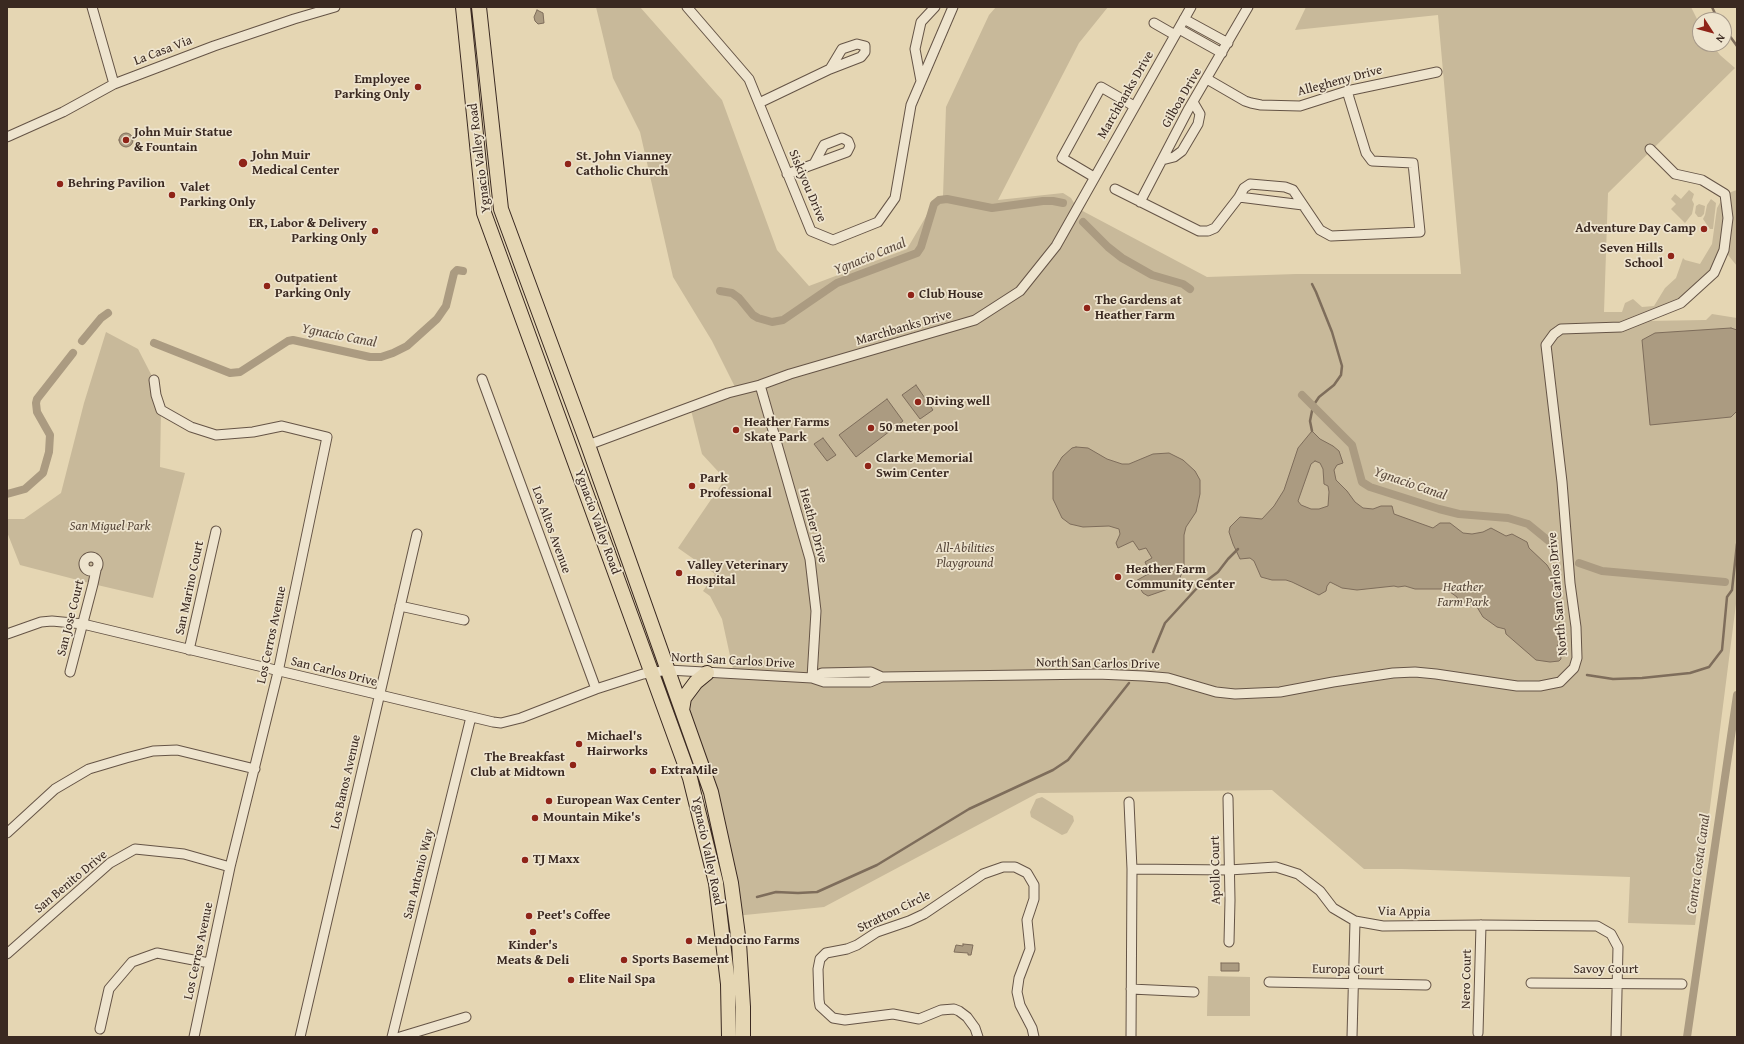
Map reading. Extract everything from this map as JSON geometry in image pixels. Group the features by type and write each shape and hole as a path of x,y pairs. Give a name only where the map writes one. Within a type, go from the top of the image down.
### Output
{"highway":[{"name":"Ygnacio Valley Road","path":"463,7 484,213 653,673 690,778 716,883 728,984 729,1037"},
{"name":"Ygnacio Valley Road","path":"478,7 502,210 588,445 711,792 730,879 739,943 743,1007 743,1037"},
{"path":"682,710 684,698 696,682 707,673"},
{"path":"705,834 712,834 716,836 723,870 730,879"}],"street":[{"path":"92,7 114,84"},
{"name":"La Casa Via","path":"7,137 63,112 114,84 214,46 335,7"},
{"name":"Siskiyou Drive","path":"687,7 749,79 810,232 833,240 878,222 895,198 911,105 953,7"},
{"path":"921,81 915,49 921,22 935,7"},
{"name":"Marchbanks Drive","path":"588,445 711,398 760,385 790,374 975,320 1020,290 1051,255 1191,7"},
{"name":"Gilboa Drive","path":"1140,202 1193,102 1249,8"},
{"path":"1184,19 1228,43"},
{"path":"1154,23 1222,53"},
{"path":"758,103 830,69"},
{"name":"Allegheny Drive","path":"1207,79 1245,101 1261,106 1300,106 1349,91 1437,72"},
{"path":"1094,177 1062,158 1101,87 1134,106"},
{"path":"1115,189 1199,231 1215,228 1239,197 1244,188 1250,184 1285,187 1296,193 1320,230 1331,236 1420,232 1413,163 1372,161 1366,154 1349,91"},
{"path":"1162,160 1174,157 1182,151 1198,124 1200,114 1193,102"},
{"name":"North San Carlos Drive","path":"653,673 668,670 812,678 824,682 870,682 882,677 1090,674 1168,678 1216,692 1235,694 1280,692 1393,673 1415,672 1518,686 1540,686 1560,682 1574,668 1577,658 1576,628 1570,583 1562,482 1546,345 1554,334 1561,329 1621,327 1681,303 1714,273 1724,250 1728,218 1725,194 1702,180 1674,174 1650,149"},
{"path":"787,174 815,162"},
{"path":"1239,197 1303,205"},
{"name":"Los Altos Avenue","path":"482,379 596,689"},
{"name":"Los Cerros Avenue","path":"154,380 156,395 162,410 197,429 216,435 253,432 282,426 327,437 278,672 230,867 194,1037"},
{"name":"Heather Drive","path":"760,385 810,559 816,611 812,678"},
{"name":"San Marino Court","path":"189,650 216,531"},
{"name":"Los Banos Avenue","path":"300,1037 417,534"},
{"name":"San Jose Court","path":"70,672 94,584 96,570"},
{"path":"400,606 464,620"},
{"name":"San Carlos Drive","path":"7,634 40,622 52,621 83,624 380,697 493,722 511,721 596,689 643,674 653,673"},
{"name":"San Antonio Way","path":"392,1037 471,717"},
{"path":"7,833 54,789 89,769 153,751 177,750 255,769"},
{"name":"Apollo Court","path":"1228,798 1230,900 1229,942"},
{"path":"1129,802 1132,869 1131,1037"},
{"name":"San Benito Drive","path":"7,954 110,863 135,849 184,854 230,867"},
{"name":"Stratton Circle","path":"978,1037 975,1028 967,1018 959,1011 954,1009 941,1010 919,1019 892,1014 845,1020 833,1018 820,1006 818,1000 818,969 820,960 826,953 847,949 857,945 877,932 924,914 983,874 1003,867 1015,867 1027,873 1034,885 1034,899 1027,920 1030,949 1019,978 1017,992 1020,1005 1032,1028 1034,1037"},
{"name":"Via Appia","path":"1132,869 1229,870 1276,868 1298,874 1320,891 1333,908 1355,921 1383,926 1597,926 1611,934 1618,946 1616,1037"},
{"path":"1352,1037 1355,921"},
{"name":"Nero Court","path":"1478,1033 1481,925"},
{"path":"100,1029 109,989 132,962 157,953 209,963"},
{"name":"Europa Court","path":"1269,982 1426,985"},
{"name":"Savoy Court","path":"1531,983 1682,984"},
{"path":"1131,989 1194,992"},
{"path":"400,1037 466,1017"}],"green space":[{"name":"Heather Farm Park","path":"596,7 640,7 722,100 777,250 809,286 907,249 938,196 943,196 946,107 989,15 996,7 1108,7 1079,43 998,200 1063,193 1071,198 1077,208 1207,277 1296,274 1461,274 1438,15 1295,30 1306,7 1691,7 1694,12 1692,12 1692,52 1718,52 1735,68 1608,193 1604,312 1622,312 1625,303 1633,299 1642,307 1654,306 1665,288 1676,278 1683,258 1685,260 1700,264 1712,244 1717,208 1725,194 1737,190 1737,266 1724,250 1714,273 1681,303 1646,321 1706,320 1712,314 1737,318 1737,596 1695,925 1628,923 1630,877 1364,869 1272,790 1038,793 824,907 735,916 731,883 682,710 707,673 734,674 722,619 710,596 703,591 715,574 678,548 725,479 702,454 690,406 737,391 712,341 673,277 640,132 613,78"},
{"path":"1689,190 1694,194 1692,200 1694,204 1692,214 1685,223 1671,209 1676,204 1671,199 1675,194 1681,199"},
{"path":"1711,199 1716,203 1713,229 1710,229 1703,219 1707,205"},
{"path":"1699,204 1705,206 1704,214 1701,217 1698,217 1695,213 1696,206"},
{"name":"San Miguel Park","path":"106,332 138,349 154,380 161,410 160,467 185,473 153,598 20,565 7,532 7,519 24,519 61,493 84,403"},
{"path":"1042,797 1073,816 1074,821 1067,833 1062,835 1031,817 1030,812 1036,799"},
{"path":"1208,976 1250,977 1250,1016 1207,1016"}],"shaded area":[{"path":"537,10 543,13 544,23 538,24 535,21 534,17"},
{"name":"John Muir Statue & Fountain","path":"123,133 129,133 133,137 133,143 129,147 123,147 119,143 119,137"},
{"path":"1731,328 1737,330 1737,411 1731,417 1650,425 1642,340 1655,333"},
{"name":"Diving well","path":"916,385 933,410 920,419 902,395"},
{"name":"50 meter pool","path":"887,399 903,421 856,457 839,435"},
{"path":"1312,431 1320,439 1339,451 1343,463 1337,465 1334,470 1336,480 1355,502 1363,508 1373,509 1381,506 1392,506 1394,514 1433,528 1440,523 1450,523 1463,533 1472,534 1483,532 1491,528 1506,536 1512,534 1527,542 1529,548 1547,565 1553,575 1553,587 1559,594 1558,612 1561,637 1557,647 1560,652 1561,659 1559,661 1550,662 1536,660 1506,634 1505,629 1497,627 1483,617 1477,607 1465,602 1459,603 1457,597 1442,589 1415,589 1405,586 1394,586 1357,590 1342,588 1330,582 1326,591 1319,595 1286,580 1272,580 1261,577 1254,561 1250,558 1240,559 1229,532 1230,527 1240,517 1262,519 1274,506 1284,490 1298,448","holes":["1315,461 1320,463 1323,469 1324,484 1328,486 1328,506 1319,509 1311,509 1301,505 1298,501 1311,464"]},
{"path":"823,438 836,455 827,461 814,444"},
{"path":"1072,448 1088,448 1107,459 1122,464 1129,464 1153,454 1169,453 1183,460 1195,471 1200,480 1200,494 1196,512 1186,527 1184,535 1184,566 1180,578 1168,589 1148,596 1143,593 1138,585 1134,587 1132,583 1150,573 1145,562 1152,558 1146,548 1139,550 1133,541 1118,548 1116,543 1120,534 1119,529 1109,526 1083,527 1070,524 1062,518 1053,499 1053,472 1062,457"},
{"path":"963,944 973,945 971,955 968,955 968,953 954,952 956,945 963,946"},
{"path":"1221,963 1239,963 1239,971 1221,971"}],"waterway":[{"path":"1712,7 1714,12"},
{"path":"1732,39 1737,46"},
{"name":"Ygnacio Canal","path":"720,291 732,293 739,298 753,315 758,318 772,322 783,320 837,283 917,253 921,247 934,204 939,200 947,199 992,208 1043,201 1063,203"},
{"name":"Ygnacio Canal","path":"1083,222 1108,247 1122,258 1152,275 1183,284 1190,289"},
{"name":"Ygnacio Canal","path":"154,343 230,373 240,372 288,341 293,340 370,357 381,357 407,346 437,319 446,306 454,273 457,270 463,271"},
{"path":"1312,284 1332,332 1342,366 1341,375 1334,385 1319,397 1313,406 1310,421 1312,431"},
{"name":"Ygnacio Canal","path":"82,341 101,318 108,313"},
{"name":"Ygnacio Canal","path":"7,494 25,489 43,473 49,452 50,435 37,412 36,403 37,399 73,353"},
{"name":"Ygnacio Canal","path":"1302,395 1352,445 1362,482 1370,487 1459,514 1508,518 1528,524 1550,542"},
{"path":"1587,675 1613,679 1642,678 1690,673 1709,667 1722,650 1727,597 1732,590 1737,544"},
{"path":"1153,652 1165,623 1197,588 1218,572 1238,549"},
{"name":"Ygnacio Canal","path":"1579,563 1602,571 1725,582"},
{"path":"757,897 776,892 817,892 877,865 969,809 1053,770 1068,760 1129,683"},
{"name":"Contra Costa Canal","path":"1687,1037 1737,695"}],"place":[{"name":"Employee Parking Only","path":"418,87"},
{"name":"John Muir Statue & Fountain","path":"126,140"},
{"name":"John Muir Medical Center","path":"243,163"},
{"name":"St. John Vianney Catholic Church","path":"568,164"},
{"name":"Behring Pavilion","path":"60,184"},
{"name":"Valet Parking Only","path":"172,195"},
{"name":"Adventure Day Camp","path":"1704,229"},
{"name":"ER, Labor & Delivery Parking Only","path":"375,231"},
{"name":"Seven Hills School","path":"1671,256"},
{"name":"Outpatient Parking Only","path":"267,286"},
{"name":"Club House","path":"911,295"},
{"name":"The Gardens at Heather Farm","path":"1087,308"},
{"name":"Diving well","path":"918,402"},
{"name":"50 meter pool","path":"871,428"},
{"name":"Heather Farms Skate Park","path":"736,430"},
{"name":"Clarke Memorial Swim Center","path":"868,466"},
{"name":"Park Professional","path":"692,486"},
{"name":"Valley Veterinary Hospital","path":"679,573"},
{"name":"Heather Farm Community Center","path":"1118,577"},
{"name":"Michael's Hairworks","path":"579,744"},
{"name":"The Breakfast Club at Midtown","path":"573,765"},
{"name":"ExtraMile","path":"653,771"},
{"name":"European Wax Center","path":"549,801"},
{"name":"Mountain Mike's","path":"535,818"},
{"name":"TJ Maxx","path":"525,860"},
{"name":"Peet's Coffee","path":"529,916"},
{"name":"Kinder's Meats & Deli","path":"533,932"},
{"name":"Mendocino Farms","path":"689,941"},
{"name":"Sports Basement","path":"624,960"},
{"name":"Elite Nail Spa","path":"571,980"}],"park label":[{"name":"All-Abilities Playground","path":"965,556"}]}
